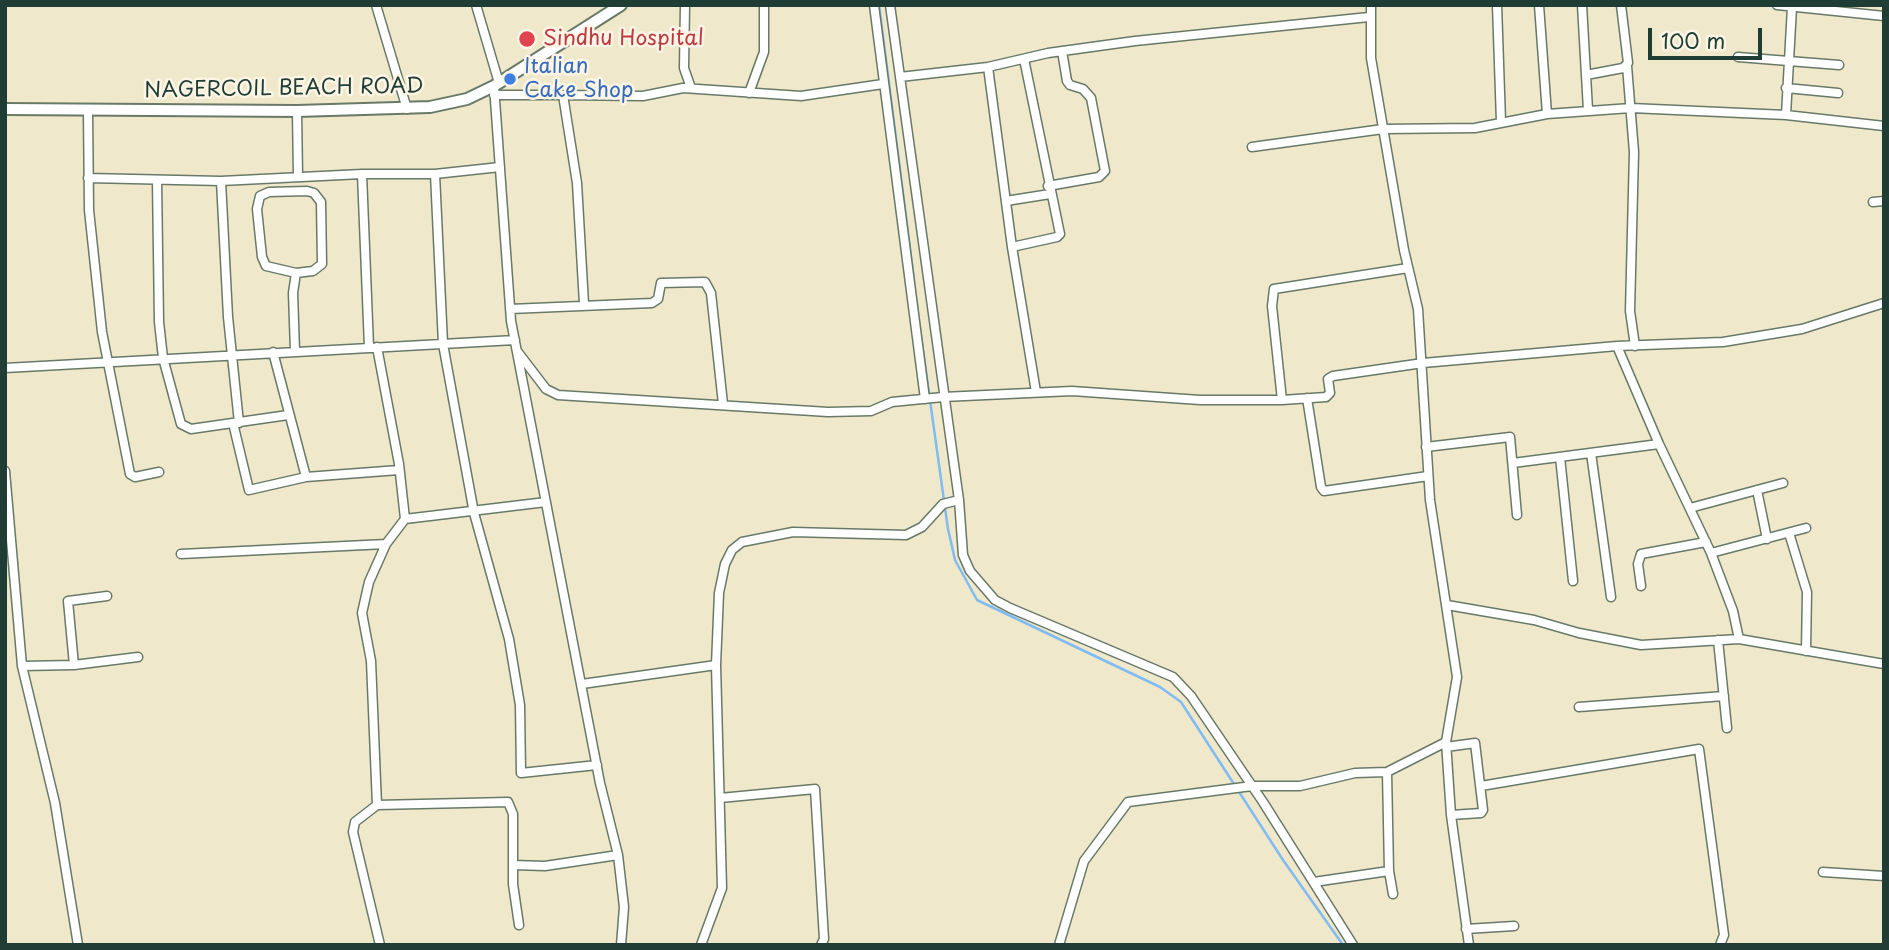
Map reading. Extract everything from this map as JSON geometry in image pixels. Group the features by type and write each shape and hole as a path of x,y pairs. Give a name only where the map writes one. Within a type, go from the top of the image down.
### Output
{"main road":[{"name":"NAGERCOIL BEACH ROAD","path":"5,108 88,111 407,109 467,99 496,88 621,5"}],"street":[{"path":"376,5 407,109"},
{"path":"476,5 496,88 510,309 597,765 618,855 624,907 621,945"},
{"path":"685,5 684,68 691,88"},
{"path":"749,93 763,60 764,5"},
{"path":"874,5 926,399"},
{"path":"890,5 941,397 951,502 963,555 980,586 1010,608 1173,677 1191,696 1252,786 1353,945"},
{"path":"1371,5 1371,58 1408,268 1418,309 1428,476 1457,677 1446,744 1451,815 1469,945"},
{"path":"1497,5 1501,122"},
{"path":"1539,5 1547,114"},
{"path":"1582,5 1588,110"},
{"path":"1621,5 1635,185 1630,312 1635,346"},
{"path":"1777,5 1884,16"},
{"path":"1786,115 1792,7"},
{"path":"901,77 988,67 1062,51 1135,41 1369,18"},
{"path":"1006,201 1099,177 1105,171 1091,98 1083,89 1070,85 1062,51"},
{"path":"1738,57 1839,65"},
{"path":"1012,247 1059,236 1024,59"},
{"path":"1586,75 1627,66"},
{"path":"988,67 1012,247 1036,392"},
{"path":"496,88 563,95 643,96 691,88 801,96 883,84"},
{"path":"1786,88 1838,93"},
{"path":"563,95 577,183 584,304"},
{"path":"1252,147 1383,129 1459,129 1547,114 1631,108 1786,115 1884,126"},
{"path":"88,111 88,178 102,332 130,475 135,477 159,472"},
{"path":"298,111 302,176 307,191"},
{"path":"88,178 221,181 362,174 435,174 500,167"},
{"path":"362,174 373,347 399,470 405,519 386,544 369,582 362,613 371,661 377,805"},
{"path":"435,174 443,344 474,513 509,639 520,705 522,773 597,765"},
{"path":"157,180 159,322 163,358 183,426 191,429 288,415"},
{"path":"221,181 236,423 249,490 306,477 399,470"},
{"path":"307,191 314,193 321,202 324,257 320,267 296,272 273,269 263,263 258,200 263,193 307,191"},
{"path":"1873,202 1884,201"},
{"path":"1282,400 1272,301 1274,289 1408,268"},
{"path":"295,351 293,293 296,272"},
{"path":"510,309 652,303 658,299 661,283 666,281 708,284 720,362 723,404"},
{"path":"517,351 553,394 871,411 892,402 941,397 1072,391 1200,400 1282,400 1328,396 1327,380 1331,376 1423,363 1617,346 1723,342 1802,329 1884,303"},
{"path":"5,368 515,340"},
{"path":"1617,346 1659,444 1711,553 1733,611 1739,639"},
{"path":"273,352 306,477"},
{"path":"1307,398 1322,490 1329,492 1428,476"},
{"path":"1426,447 1510,437 1517,515"},
{"path":"1513,463 1659,444"},
{"path":"1591,453 1611,597"},
{"path":"1560,457 1573,581"},
{"path":"5,471 22,666 55,803 78,945"},
{"path":"1690,508 1783,483"},
{"path":"1757,490 1767,539"},
{"path":"405,519 474,513 546,502"},
{"path":"701,945 722,888 716,665 719,593 725,564 732,550 742,542 793,533 906,535 922,527 951,502"},
{"path":"1711,553 1806,528"},
{"path":"1789,533 1809,607 1804,633 1806,651"},
{"path":"1641,586 1638,564 1640,554 1706,542"},
{"path":"181,554 386,544"},
{"path":"75,665 68,601 107,596"},
{"path":"1447,605 1534,620 1578,633 1641,645 1739,639 1884,664"},
{"path":"1718,640 1727,727"},
{"path":"22,666 75,665 138,657"},
{"path":"582,684 716,665"},
{"path":"1578,707 1724,696"},
{"path":"1059,945 1084,861 1122,806 1131,801 1252,786 1300,786 1354,773 1387,772 1446,744 1475,743 1482,813 1451,815"},
{"path":"1481,786 1699,749 1702,755 1711,854 1724,935 1720,945"},
{"path":"1387,772 1389,871 1394,894"},
{"path":"720,798 815,789 824,939 821,945"},
{"path":"380,945 353,832 355,822 377,805 508,802 513,814 513,865 519,925"},
{"path":"513,865 545,866 618,855"},
{"path":"1314,882 1389,871"},
{"path":"1823,872 1884,876"},
{"path":"1466,929 1514,926"}],"waterway":[{"path":"879,5 914,280"},
{"path":"914,286 948,529 955,560 977,600 1160,687 1181,702 1283,860 1343,945"}],"place":[{"name":"Sindhu Hospital","path":"527,39"},
{"name":"Italian Cake Shop","path":"510,79"}]}
